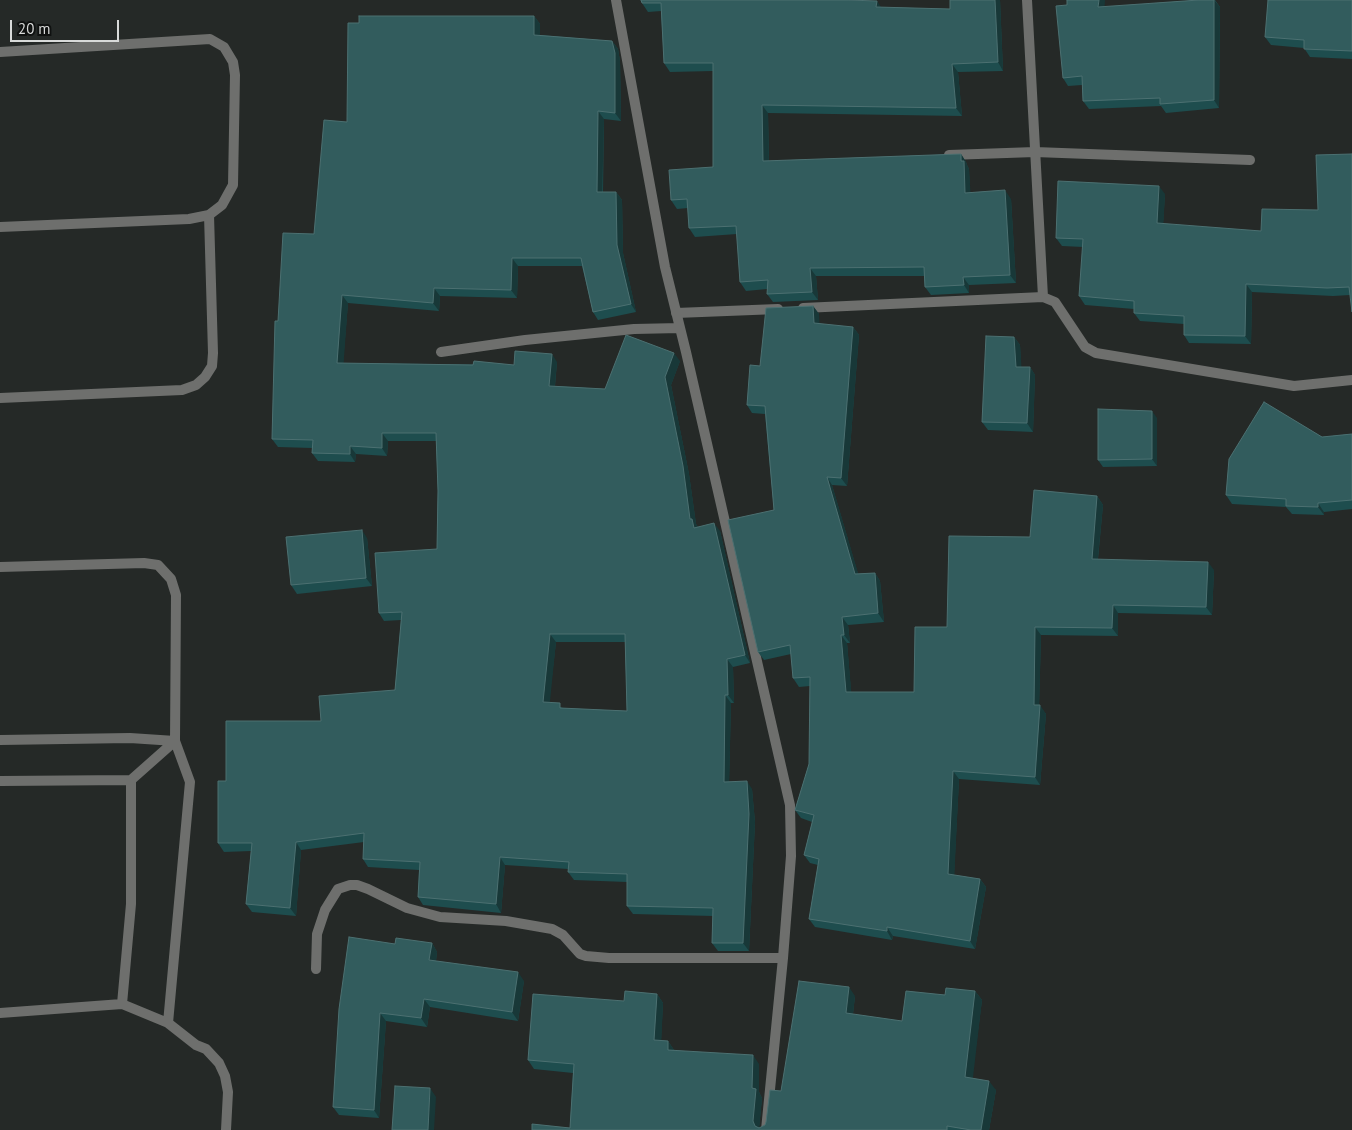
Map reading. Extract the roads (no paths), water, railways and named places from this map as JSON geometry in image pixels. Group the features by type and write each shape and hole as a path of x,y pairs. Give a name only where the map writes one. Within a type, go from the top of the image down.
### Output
{"street":[{"path":"616,0 664,267 680,328 789,798 791,850 783,958 766,1130"},
{"path":"1027,0 1043,297"},
{"path":"0,52 210,39 224,47 233,62 235,75 233,185 222,205 209,215 190,219 0,227"},
{"path":"939,156 1035,152 1250,160"},
{"path":"0,398 182,390 196,385 212,366 213,359 209,215"},
{"path":"676,313 1043,297 1055,302 1085,347 1096,353 1294,386 1352,380"},
{"path":"441,352 543,338 634,329 680,328"},
{"path":"0,567 144,563 158,565 167,573 174,584 176,595 175,741 190,782 168,1023"},
{"path":"0,740 112,738 175,741"},
{"path":"0,781 131,780 175,741"},
{"path":"122,1004 131,904 131,780"},
{"path":"316,969 317,934 325,910 338,889 350,885 368,889 407,908 440,917 506,921 552,929 562,935 580,954 586,956 610,958 783,958"},
{"path":"0,1013 122,1004 168,1023 196,1045 209,1052 219,1063 225,1076 228,1092 226,1130"}]}
